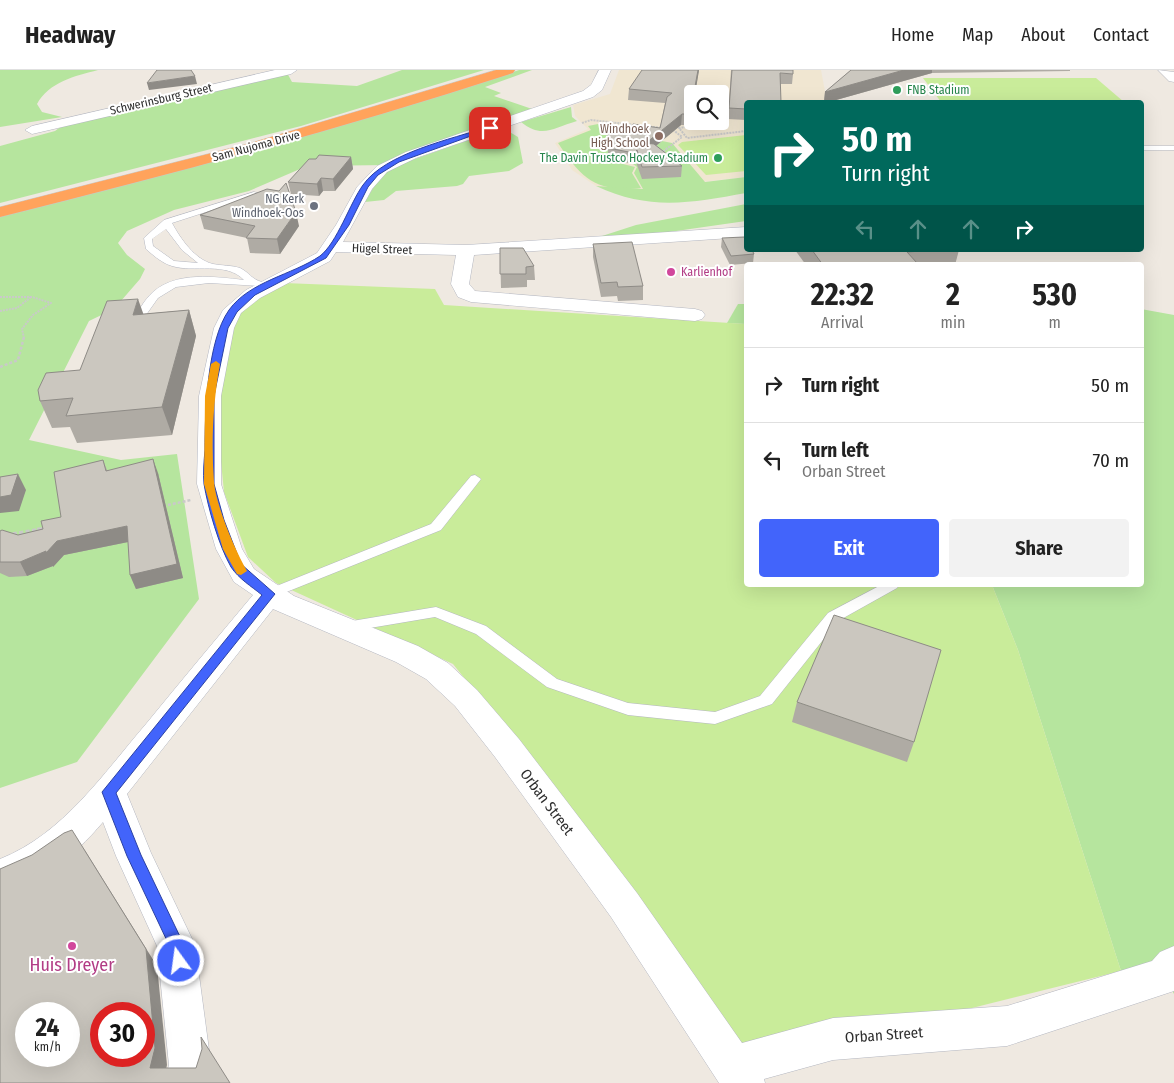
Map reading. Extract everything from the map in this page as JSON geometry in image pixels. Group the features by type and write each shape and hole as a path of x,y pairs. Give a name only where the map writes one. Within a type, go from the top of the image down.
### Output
{"highway":[{"name":"Sam Nujoma Drive","path":"0,204 295,128 490,70"},
{"name":"Sam Nujoma Drive","path":"0,212 130,180 371,114 509,70"}],"street":[{"name":"Schwerinsburg Street","path":"32,130 291,70"},
{"name":"Hügel Street","path":"605,70 597,87 588,94 411,155 382,168 365,187 332,247 466,250 744,232"},
{"path":"1164,70 1174,78"},
{"name":"Orban Street","path":"332,247 324,256 260,284 252,294 233,310 224,328 210,396 208,436 209,484 218,520 236,565 244,575 284,603 408,654 437,671 466,698 507,748 624,905 738,1075 832,1039 1007,1026 1171,978"},
{"path":"466,250 460,284 465,293 471,296 695,315"},
{"path":"0,876 32,863 69,837 109,792 269,594"},
{"path":"109,792 134,856 176,945 190,1064 185,1083"}],"lane":[{"path":"1144,148 1174,148"},
{"path":"257,194 167,222 148,238 149,247 164,260 178,265 236,269 260,284"},
{"path":"167,222 173,235 202,263 216,268"},
{"path":"137,320 154,296 162,289 193,280 260,284"},
{"path":"269,594 436,527 475,479"},
{"path":"346,627 436,612 480,630 552,682 628,709 715,718 766,700 834,617 888,587"}],"path":[{"path":"582,123 591,120 675,130 682,138 657,156"},
{"path":"684,127 679,128 687,138 744,131"},
{"path":"659,149 665,150"},
{"path":"0,297 32,297 51,304 33,315 22,329 24,339 18,360 0,367"},
{"path":"0,312 17,308 32,297"},
{"path":"155,508 212,495"},
{"path":"0,536 25,530 53,528"}],"shaded area":[{"name":"Windhoek High School","path":"619,70 821,70 827,100 744,100 744,177 632,190 596,186 572,170 555,143 588,129 575,116 573,105 610,94"}],"green space":[{"path":"0,70 98,70 63,81 42,96 37,104 42,112 62,117 0,127"},
{"path":"402,70 484,70 301,126 0,203 0,146 55,131 70,120 286,71 292,82 357,86"},
{"path":"519,70 532,70 485,87 501,93 494,96 538,111 389,165 307,166 249,191 174,210 127,231 118,243 127,255 145,269 140,279 114,309 89,321 29,440 121,460 177,454 199,599 77,762 0,788 0,217 469,87"},
{"path":"923,78 1096,78 1122,100 940,100"},
{"path":"571,107 572,117 577,121 548,131 535,130 521,122"},
{"path":"598,124 657,129 617,138 605,147 611,152 608,156 615,162 635,167 632,173 641,188 612,188 591,180 574,166 558,143 591,130 588,126"},
{"path":"503,128 518,137 523,163 509,171 469,176 463,184 457,186 396,191 384,200 365,202 377,181 387,171 409,161"},
{"name":"The Davin Trustco Hockey Stadium","path":"744,135 744,171 706,175 678,145 682,142"},
{"path":"662,141 672,143 705,182 744,177 744,193 707,200 670,203 634,199 596,186 643,189 634,173 637,167 633,164"},
{"path":"744,204 744,221 627,238 599,237 636,225"},
{"path":"284,283 435,289 444,305 744,324 744,587 993,587 1018,650 1121,971 952,1013 737,1053 630,885 453,664 276,583 248,557 224,492 218,431 219,380 227,338 240,310"},
{"path":"738,304 744,304 744,324 727,323"},
{"path":"1144,310 1174,315 1174,994 1164,976 1121,971 1018,650 993,587 1144,587"}],"building":[{"path":"157,70 191,70 195,76 147,83"},
{"path":"642,70 698,70 695,85 684,85 684,114 646,143 654,144 682,166 642,167 637,150 634,153 608,148 613,141 607,136 619,128 630,127 633,124 660,128 667,97 672,93 629,89"},
{"path":"732,70 793,70 793,74 780,73 781,100 744,100 744,109 729,108"},
{"path":"851,70 904,70 825,92"},
{"path":"319,155 351,157 333,179 321,178 317,184 288,182 309,159 316,159"},
{"path":"286,183 296,212 277,239 246,238 255,226 200,215 267,189 279,191"},
{"path":"744,237 744,252 753,252 754,254 731,256 722,238"},
{"path":"632,242 643,286 618,287 617,282 601,283 593,244"},
{"path":"500,248 523,248 534,266 526,267 526,274 500,274"},
{"path":"813,252 907,252 916,262 821,262"},
{"path":"138,299 133,315 189,310 162,407 66,416 73,398 40,401 38,390 46,373 80,370 107,301"},
{"path":"153,459 177,564 130,575 127,526 57,541 46,553 46,551 20,562 0,562 0,531 18,535 43,529 41,521 61,517 54,472 103,460 106,471"},
{"path":"18,474 11,495 0,497 0,477"},
{"path":"834,615 941,650 914,742 797,702"},
{"name":"Huis Dreyer","path":"72,830 146,949 151,1002 90,1002 90,1067 196,1068 202,1049 201,1037 230,1083 0,1083 0,869 32,855 64,833"}],"slow traffic":[{"path":"216,364 210,396 208,436 210,456 209,484 218,520 236,565 241,571"}],"place":[{"name":"FNB Stadium","path":"897,90"},
{"name":"Windhoek High School","path":"659,136"},
{"name":"The Davin Trustco Hockey Stadium","path":"718,158"},
{"name":"NG Kerk Windhoek-Oos","path":"314,206"},
{"name":"Karlienhof","path":"671,272"},
{"name":"Huis Dreyer","path":"72,946"}],"route":[{"path":"179,961 176,945 134,856 109,792 269,594 244,575 236,565 218,520 209,484 210,456 208,436 210,396 224,328 233,310 252,294 324,256 332,247 365,187 375,173 397,160 490,128"}]}
